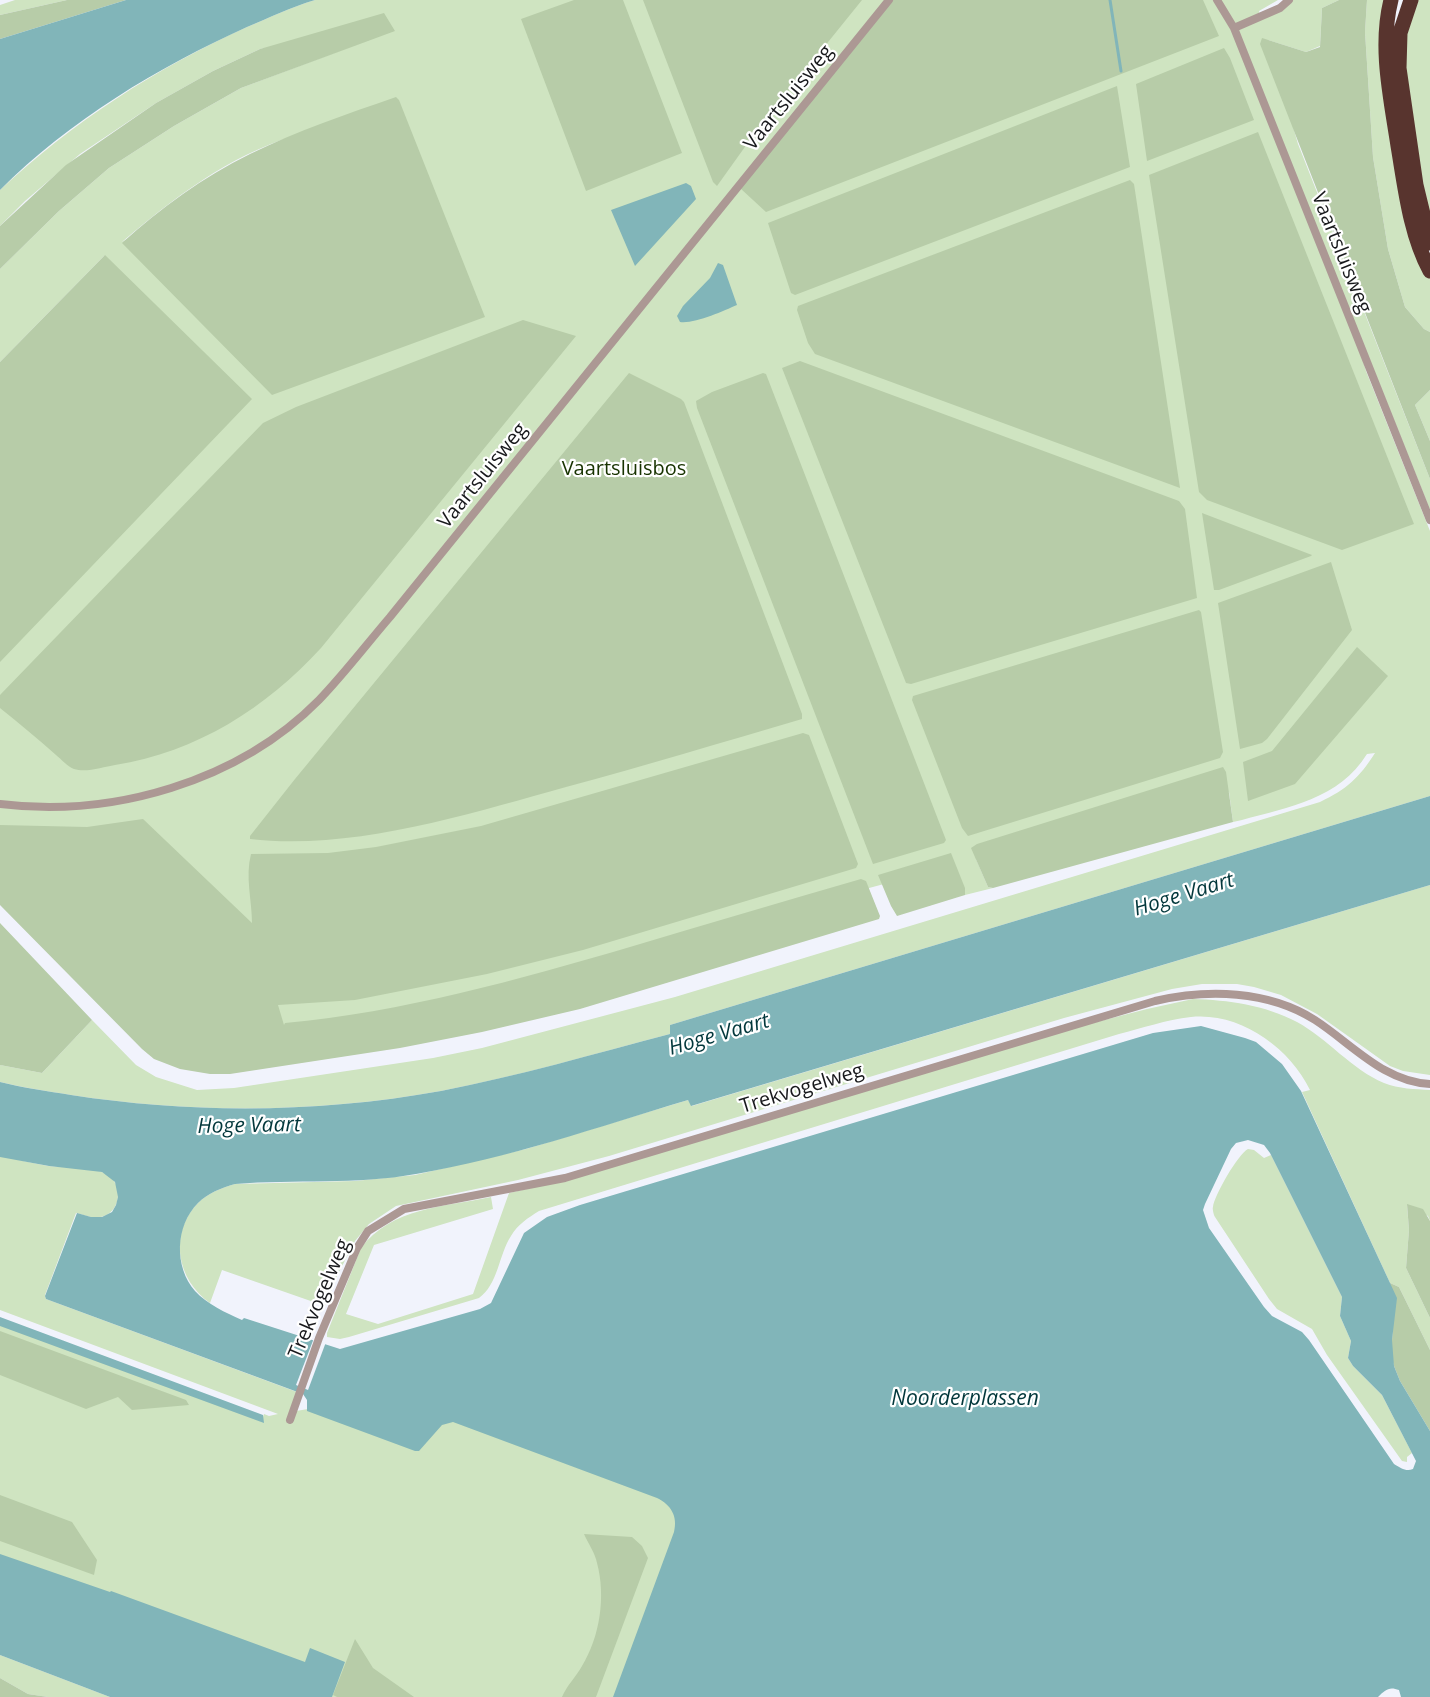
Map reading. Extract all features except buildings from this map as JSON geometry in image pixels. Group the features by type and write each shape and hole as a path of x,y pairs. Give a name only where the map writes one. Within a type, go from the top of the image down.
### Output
{"highway":[{"path":"1391,0 1386,26 1395,126 1411,215 1420,249 1430,271"},
{"path":"1411,0 1400,33 1400,68 1416,185 1430,243"}],"street":[{"name":"Vaartsluisweg","path":"0,804 32,808 90,806 157,793 238,760 274,737 318,701 390,617 889,0"},
{"name":"Vaartsluisweg","path":"1217,0 1234,28 1430,520"},
{"path":"1234,28 1280,8 1289,0"},
{"name":"Trekvogelweg","path":"290,1420 319,1338 357,1248 368,1231 404,1209 565,1178 1183,994 1213,993 1249,996 1282,1004 1314,1019 1387,1073 1414,1083 1430,1084"}],"green space":[{"path":"15,0 67,0 0,15 0,5"},
{"path":"67,0 126,0 0,39 0,15"},
{"name":"Vaartsluisbos","path":"315,0 1278,0 1259,11 1260,18 1289,0 1339,0 1322,8 1320,46 1306,52 1268,40 1298,144 1430,479 1430,510 1343,293 1366,371 1430,531 1430,796 670,1025 670,1034 528,1072 441,1091 349,1104 210,1108 117,1101 0,1082 0,1065 42,1073 92,1020 136,1065 156,1077 197,1090 234,1088 433,1058 482,1048 675,997 1320,802 1352,782 1375,753 1367,754 1356,769 1328,791 1295,805 1242,820 1233,822 1229,792 976,859 988,887 993,888 965,895 955,865 249,1054 0,835 0,425 105,255 0,362 0,269 59,211 109,168 174,126 241,88 395,30 260,49 213,71 156,103 80,154 25,201 0,226 0,190 86,119 148,79 213,43 289,9","holes":["294,136 122,242 203,180 247,155"]},
{"path":"574,0 623,0 682,153 586,191 521,19"},
{"path":"643,0 862,0 757,130 717,186 713,182"},
{"path":"890,0 1203,0 1219,36 766,212 740,188"},
{"path":"1339,0 1367,0 1365,32 1373,157 1388,249 1405,307 1424,329 1430,332 1430,390 1415,405 1430,441 1430,479 1260,44 1262,38 1306,52 1320,47 1322,8"},
{"path":"1367,0 1386,0 1430,278 1430,332 1424,329 1405,307 1388,249 1373,157 1365,32"},
{"path":"1414,0 1430,0 1430,232 1404,94 1406,22"},
{"path":"384,13 395,31 241,88 174,126 109,168 59,211 0,269 0,226 66,165 156,103 213,71 260,49"},
{"path":"1224,48 1254,120 1147,161 1136,84"},
{"path":"1117,86 1130,167 795,295 791,293 768,223"},
{"path":"396,97 485,317 272,395 122,243 183,194 233,163 304,130"},
{"path":"1258,132 1414,524 1342,550 1207,500 1199,492 1149,175"},
{"path":"1130,180 1134,184 1180,488 815,354 808,343 797,310 798,306"},
{"path":"105,255 252,399 0,662 0,362"},
{"path":"523,320 576,336 321,648 300,670 253,708 202,738 174,750 145,759 84,770 69,767 0,708 0,695 263,423 296,407"},
{"path":"800,361 1179,501 1185,509 1197,598 911,684 906,683 782,368"},
{"path":"629,373 684,402 802,719 596,779 410,828 329,840 250,839 250,836 295,779"},
{"path":"763,373 766,374 946,840 944,843 873,864 697,408 696,401 712,392"},
{"path":"1430,390 1430,441 1415,405"},
{"path":"1202,513 1312,555 1214,590"},
{"path":"1331,562 1352,630 1267,739 1262,743 1240,749 1218,603"},
{"path":"1199,610 1223,752 1220,758 968,836 962,828 912,700 913,696"},
{"path":"1357,647 1388,676 1295,784 1248,801 1243,762 1272,751"},
{"path":"803,733 809,735 858,864 856,868 583,950 487,974 355,1000 278,1005 284,1025 285,1023 416,1003 545,971 861,879 866,881 880,916 879,919 580,1009 482,1032 400,1048 230,1074 210,1074 180,1069 154,1059 142,1049 0,905 0,825 87,827 143,819 252,923 249,880 251,854 328,853 376,847 481,826"},
{"path":"1223,767 1226,772 1233,822 993,888 988,887 971,848 977,844"},
{"path":"951,853 965,888 965,895 897,916 878,875"},
{"path":"1430,885 1430,1075 1403,1071 1390,1066 1317,1014 1281,995 1237,984 1202,984 1172,989 1064,1018 609,1156 518,1180 396,1206 369,1224 355,1241 325,1306 222,1270 210,1303 190,1282 180,1256 183,1228 198,1203 215,1191 235,1184 355,1181 415,1175 526,1149 688,1100 692,1106"},
{"path":"0,923 92,1020 42,1073 0,1065"},
{"path":"1193,999 1246,1004 1272,1011 1308,1029 1361,1070 1384,1083 1430,1090 1430,1221 1428,1216 1407,1205 1409,1230 1406,1268 1430,1318 1430,1350 1399,1287 1390,1283 1302,1092 1310,1090 1301,1074 1276,1047 1261,1036 1227,1020 1209,1017 1172,1020 1119,1034 539,1211 523,1222 514,1232 507,1243 490,1285 479,1298 349,1337 340,1339 327,1337 361,1248 374,1234 403,1216 491,1197 493,1209 374,1245 346,1314 378,1324 473,1294 509,1193 567,1180 1085,1025"},
{"path":"1248,1149 1254,1150 1264,1158 1271,1155 1342,1297 1340,1316 1351,1341 1348,1358 1382,1395 1412,1453 1407,1457 1407,1462 1402,1461 1327,1355 1312,1329 1277,1309 1269,1299 1215,1216 1214,1202 1222,1185 1238,1159"},
{"path":"0,1157 48,1166 102,1172 113,1179 118,1191 117,1203 110,1213 97,1218 76,1213 45,1295 46,1299 297,1392 290,1412 308,1409 444,1417 689,1506 618,1697 315,1697 0,1558 0,1323 263,1417 264,1414 269,1416 278,1414 0,1310"},
{"path":"1407,1204 1423,1209 1430,1221 1430,1318 1406,1268 1409,1230"},
{"path":"1390,1283 1399,1287 1430,1350 1430,1431 1400,1381 1394,1366 1391,1354 1393,1326"},
{"path":"0,1331 186,1400 189,1405 132,1410 118,1397 86,1409 0,1375"},
{"path":"0,1495 72,1522 97,1560 94,1575 0,1541"},
{"path":"584,1534 632,1537 642,1546 648,1558 596,1697 562,1697 588,1655 600,1616 600,1576 595,1556"},
{"path":"355,1639 373,1668 414,1697 337,1697 333,1695"},
{"path":"0,1655 110,1697 48,1697 28,1694 0,1678"},
{"path":"0,1678 28,1694 48,1697 0,1697"}],"water":[{"path":"126,0 315,0 247,27 148,78 55,141 0,190 0,39"},
{"path":"686,183 691,186 696,199 635,266 611,210"},
{"path":"718,263 723,265 737,305 701,319 680,322 677,316 683,306 710,278"},
{"name":"Noorderplassen","path":"1430,796 1430,885 691,1106 688,1100 485,1159 416,1174 371,1180 235,1184 206,1196 190,1212 181,1235 180,1247 183,1270 188,1281 200,1296 211,1304 242,1320 244,1318 340,1349 480,1309 491,1303 524,1233 547,1217 580,1205 1153,1033 1201,1026 1245,1038 1256,1042 1282,1064 1301,1091 1397,1298 1392,1340 1394,1366 1400,1381 1430,1431 1430,1697 1401,1697 1399,1690 1392,1688 1378,1697 613,1697 674,1532 674,1516 666,1504 657,1498 453,1422 442,1425 419,1451 415,1451 307,1411 307,1400 303,1394 46,1299 45,1296 77,1213 102,1217 112,1212 118,1197 115,1182 102,1172 0,1157 0,1082 117,1101 210,1108 349,1104 441,1091 527,1072 670,1034 670,1025","holes":["1248,1140 1264,1145 1342,1297 1340,1316 1351,1341 1348,1358 1382,1395 1416,1461 1413,1469 1406,1470 1394,1464 1309,1340 1302,1332 1272,1316 1209,1228 1203,1210 1231,1149 1236,1143"]},
{"path":"0,1317 263,1415 264,1423 0,1326"},
{"path":"0,1554 111,1591 305,1662 310,1648 345,1662 332,1697 110,1697 0,1655"}],"pier":[{"path":"314,1338 326,1342 308,1390 296,1385"}],"waterway":[{"path":"1110,0 1121,71"}],"water label":[{"name":"Hoge Vaart","path":"1184,895"},
{"name":"Hoge Vaart","path":"719,1035"},
{"name":"Hoge Vaart","path":"249,1126"}]}
